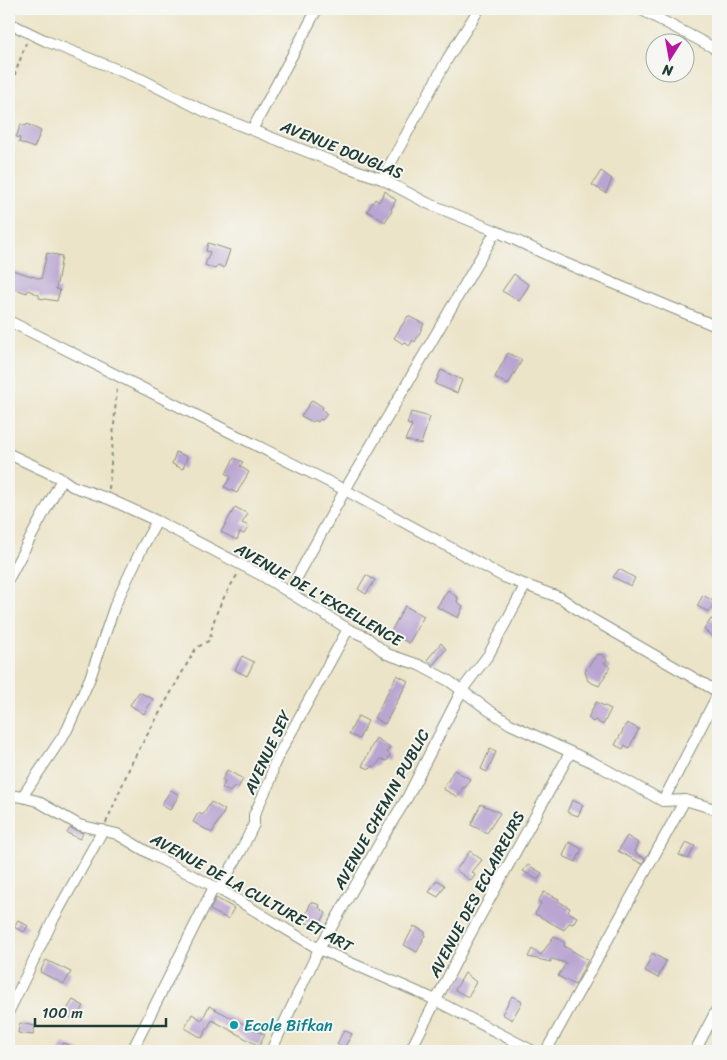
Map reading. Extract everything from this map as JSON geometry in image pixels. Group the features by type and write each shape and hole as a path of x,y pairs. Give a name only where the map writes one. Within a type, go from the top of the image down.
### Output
{"street":[{"path":"252,130 317,9"},
{"path":"382,179 448,58 479,9"},
{"path":"640,9 718,50"},
{"name":"AVENUE DOUGLAS","path":"9,23 143,80 204,111 341,165 382,179 427,203 718,327"},
{"path":"289,592 344,490 496,231"},
{"path":"9,321 344,490 488,569 525,586 561,598 590,618 718,693 663,801 685,800 718,810"},
{"name":"AVENUE DE L'EXCELLENCE","path":"9,454 62,479 72,486 108,499 157,522 243,566 348,629 366,637 387,654 419,665 449,681 510,724 594,764 663,801"},
{"path":"9,578 62,479"},
{"path":"22,797 67,730 90,678 115,605 142,548 157,522"},
{"name":"AVENUE CHEMIN PUBLIC","path":"271,1051 319,950 407,798 462,690 489,654 525,586"},
{"name":"AVENUE SEY","path":"132,1051 216,888 241,851 254,824 254,816 271,779 273,767 278,756 348,629"},
{"name":"AVENUE DES ECLAIREURS","path":"410,1051 570,753"},
{"name":"AVENUE DE LA CULTURE ET ART","path":"9,795 22,797 49,808 79,825 117,834 154,856 216,888 319,950 436,1000 533,1051"},
{"path":"546,1051 685,800"},
{"path":"9,1011 54,918 103,830"},
{"path":"695,1051 718,1006"}],"path":[{"path":"9,91 30,33"},
{"path":"108,499 118,376"},
{"path":"103,830 132,762 196,648 210,640 212,621 227,591 243,566"}],"building":[{"path":"21,124 26,126 27,124 41,131 34,148 19,142 20,138 16,137"},
{"path":"601,171 612,179 606,193 592,185"},
{"path":"385,191 396,200 385,222 367,211 375,199 379,202"},
{"path":"208,243 230,250 224,268 218,265 215,269 205,265 210,252 206,251"},
{"path":"47,253 62,256 56,289 60,290 57,301 39,298 39,295 28,290 27,293 9,287 9,269 41,279"},
{"path":"514,274 529,285 519,301 502,291"},
{"path":"408,316 424,324 415,342 413,340 409,346 405,342 403,344 394,338"},
{"path":"508,353 522,360 508,385 495,377"},
{"path":"441,370 462,380 457,393 435,384"},
{"path":"312,400 323,407 322,409 327,414 318,422 315,420 313,422 301,416"},
{"path":"411,412 430,417 421,444 405,440 412,425 407,424"},
{"path":"176,452 187,457 183,469 172,464"},
{"path":"234,458 243,462 240,466 249,472 237,493 224,487 231,477 226,474"},
{"path":"235,507 248,514 242,523 249,526 244,534 240,532 237,540 221,532"},
{"path":"619,569 635,578 631,586 613,577"},
{"path":"366,575 375,580 366,594 358,589"},
{"path":"448,590 458,598 457,602 463,606 458,618 437,607"},
{"path":"703,595 715,602 709,612 697,606"},
{"path":"405,606 424,616 409,643 390,633"},
{"path":"711,619 718,623 718,640 704,630"},
{"path":"441,643 446,649 433,665 427,660"},
{"path":"597,654 603,655 607,660 604,663 610,667 599,686 588,681 585,671"},
{"path":"242,656 254,662 247,676 235,670"},
{"path":"397,675 408,681 385,724 374,718"},
{"path":"139,692 153,699 144,714 130,705"},
{"path":"596,702 611,709 603,725 595,720 593,722 588,718"},
{"path":"358,716 368,721 359,739 349,734"},
{"path":"627,723 639,729 629,748 625,745 623,749 615,745"},
{"path":"376,738 390,747 387,752 390,755 387,761 381,759 375,767 373,766 370,769 362,766"},
{"path":"490,749 496,752 487,772 481,769"},
{"path":"227,770 243,779 238,788 234,786 230,792 222,788 225,782 222,780"},
{"path":"454,770 470,779 458,797 443,789"},
{"path":"171,790 179,795 170,810 161,805"},
{"path":"572,800 583,805 578,816 567,812"},
{"path":"211,802 225,810 212,833 193,822 198,813 203,815"},
{"path":"481,804 500,813 487,833 471,825"},
{"path":"70,828 83,833 80,839 67,833"},
{"path":"627,836 638,843 634,852 645,859 642,864 618,851"},
{"path":"569,842 582,849 576,862 563,856"},
{"path":"686,842 695,846 688,859 679,855"},
{"path":"470,851 482,860 472,872 475,875 471,881 456,870"},
{"path":"528,865 542,873 538,880 523,871"},
{"path":"437,880 445,885 438,897 429,892"},
{"path":"544,892 559,899 558,901 570,908 568,912 577,917 573,924 569,923 564,930 535,914 541,903 538,901"},
{"path":"216,898 234,908 228,919 210,910"},
{"path":"311,902 320,905 319,908 326,913 317,929 303,922"},
{"path":"18,920 28,926 24,932 14,927"},
{"path":"414,926 425,932 417,952 404,945"},
{"path":"554,936 565,943 564,946 588,960 575,985 558,976 566,963 552,959 550,960 551,962 528,957 532,949 541,955"},
{"path":"652,953 666,961 658,978 645,971"},
{"path":"46,960 71,972 64,984 40,972"},
{"path":"465,973 476,982 468,997 455,990"},
{"path":"512,996 522,1002 512,1020 502,1014"},
{"path":"73,1000 84,1006 75,1020 64,1014"},
{"name":"Ecole Bifkan","path":"209,1006 265,1035 259,1046 212,1020 202,1038 185,1028 192,1014 202,1020"},
{"path":"20,1023 35,1026 33,1035 18,1033"},
{"path":"344,1030 352,1034 344,1048 337,1044"},
{"path":"63,1043 81,1051 59,1051"}],"place":[{"name":"Ecole Bifkan","path":"234,1025"}]}
